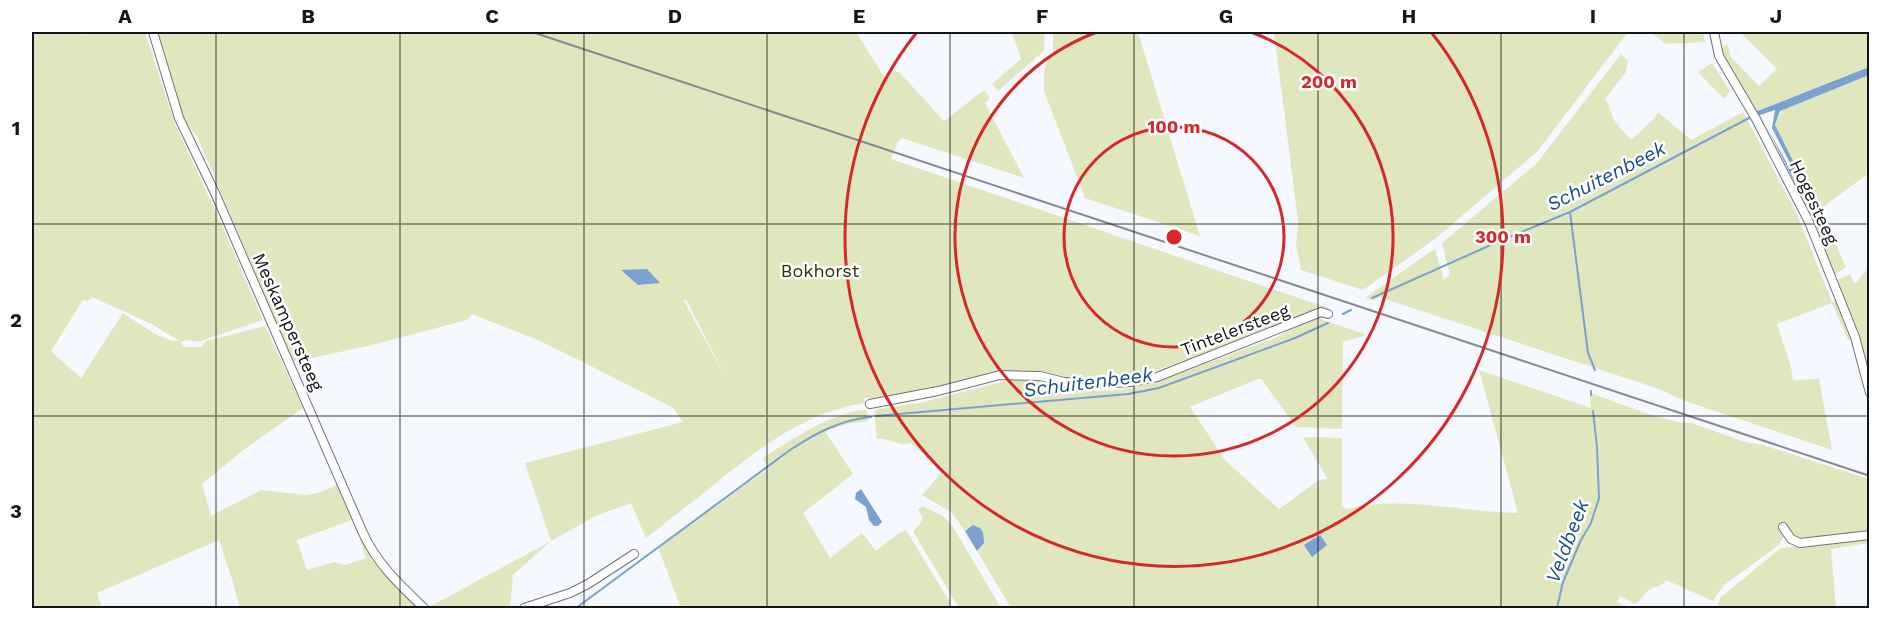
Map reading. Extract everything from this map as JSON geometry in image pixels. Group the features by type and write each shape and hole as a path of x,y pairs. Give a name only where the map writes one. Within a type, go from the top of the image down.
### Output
{"street":[{"name":"Meskampersteeg","path":"153,32 179,118 215,193 369,546 387,572 424,609"},
{"name":"Hogesteeg","path":"1714,32 1719,56 1756,118 1809,222 1855,337 1869,393"},
{"name":"Tintelersteeg","path":"870,404 938,391 1000,375 1040,376 1064,382 1097,384 1130,382 1157,377 1321,312 1328,314"},
{"path":"1783,527 1791,538 1805,543 1869,535"},
{"path":"524,609 570,593 634,554"}],"green space":[{"path":"32,32 80,32 82,35 92,32 145,32 175,124 263,320 198,342 187,340 180,342 185,347 202,347 206,341 265,326 303,408 242,451 202,484 211,516 261,490 306,495 337,485 352,520 297,540 307,570 334,562 346,565 366,558 356,529 378,567 417,608 240,608 219,540 97,593 102,608 32,608","holes":["92,297 152,324 179,341 166,339 123,313 81,378 51,351 83,300 88,301"]},
{"name":"Bokhorst","path":"156,32 856,32 885,78 895,71 899,72 944,121 984,90 990,98 985,103 1024,178 902,138 891,159 1328,308 1140,376 1119,379 1087,376 1085,379 1063,378 1032,371 1007,372 931,391 874,401 872,398 865,398 865,403 823,414 767,444 646,538 631,503 596,516 551,541 525,463 683,422 673,408 538,340 472,314 467,320 368,346 293,362 197,136 176,101","holes":["686,299 727,380 684,301"]},
{"path":"1012,32 1045,32 1044,51 998,91 992,84 1021,59"},
{"path":"1053,32 1138,32 1200,236 1085,198 1044,91 1044,70 1053,52"},
{"path":"1274,32 1628,32 1537,152 1436,238 1363,290 1301,270 1296,244 1298,221"},
{"path":"1703,32 1705,42 1666,44 1653,34"},
{"path":"1740,32 1869,32 1869,67 1755,112 1721,49 1727,43 1731,57 1759,86 1777,69"},
{"path":"1621,54 1628,61 1626,72 1605,99 1613,118 1631,140 1654,119 1658,112 1691,140 1743,112 1796,212 1832,302 1838,301 1853,340 1848,340 1832,303 1777,324 1793,380 1819,379 1832,450 1688,402 1656,388 1379,297 1373,301 1365,298 1435,249 1444,279 1450,275 1442,243 1537,163"},
{"path":"1712,63 1730,91 1724,99 1698,72"},
{"path":"1869,75 1869,173 1820,209 1846,267 1835,275 1791,172 1795,169 1775,125 1782,109"},
{"path":"1869,267 1869,371 1857,331 1837,280 1850,274 1855,284"},
{"path":"1315,317 1367,335 1343,342 1342,429 1296,427 1261,379 1190,407 1225,460 1279,509 1319,480 1328,479 1303,438 1305,437 1342,438 1342,506 1346,509 1367,505 1410,504 1518,513 1479,370 1591,408 1590,393 1654,416 1692,423 1745,442 1763,445 1869,479 1869,533 1801,541 1790,535 1783,537 1779,545 1724,585 1713,601 1666,580 1649,590 1635,604 1620,596 1617,602 1628,608 1011,608 977,551 984,543 966,528 965,531 951,512 922,495 941,473 940,468 911,443 902,444 877,439 874,412 878,409 919,403 1009,380 1028,379 1087,391 1120,390 1157,382 1275,338"},
{"path":"858,410 866,410 868,421 847,424 825,431 853,474 803,513 830,558 862,533 876,551 906,530 953,608 681,608 658,547 769,468 763,458 820,424"},
{"path":"923,506 943,516 953,527 1001,608 959,608 914,533 923,518 918,509"},
{"path":"1869,537 1869,543 1831,549 1836,608 1720,608 1718,605 1721,597 1781,548"},
{"path":"551,541 513,575 510,608 429,607"}],"water":[{"path":"1869,67 1869,75 1780,111 1775,125 1796,167 1791,172 1795,183 1767,127 1790,169 1792,167 1772,128 1775,110 1757,116 1755,112"},
{"path":"647,269 660,283 638,285 621,270"},
{"path":"861,489 882,522 878,526 874,526 869,520 866,507 855,499 856,493"},
{"path":"973,525 983,532 984,543 977,551 965,531"},
{"path":"1320,535 1327,545 1312,557 1304,545"}],"waterway":[{"name":"Schuitenbeek","path":"1372,298 1570,212 1751,117"},
{"name":"Veldbeek","path":"1570,212 1588,353 1595,370"},
{"name":"Schuitenbeek","path":"1343,314 1351,310"},
{"name":"Schuitenbeek","path":"876,416 1128,394 1159,388 1295,338 1328,323"},
{"name":"Veldbeek","path":"1557,608 1563,582 1591,523 1599,498 1593,411"},
{"name":"Schuitenbeek","path":"576,608 790,450 829,428 871,417"}],"railway":[{"path":"532,32 1870,476"}]}
